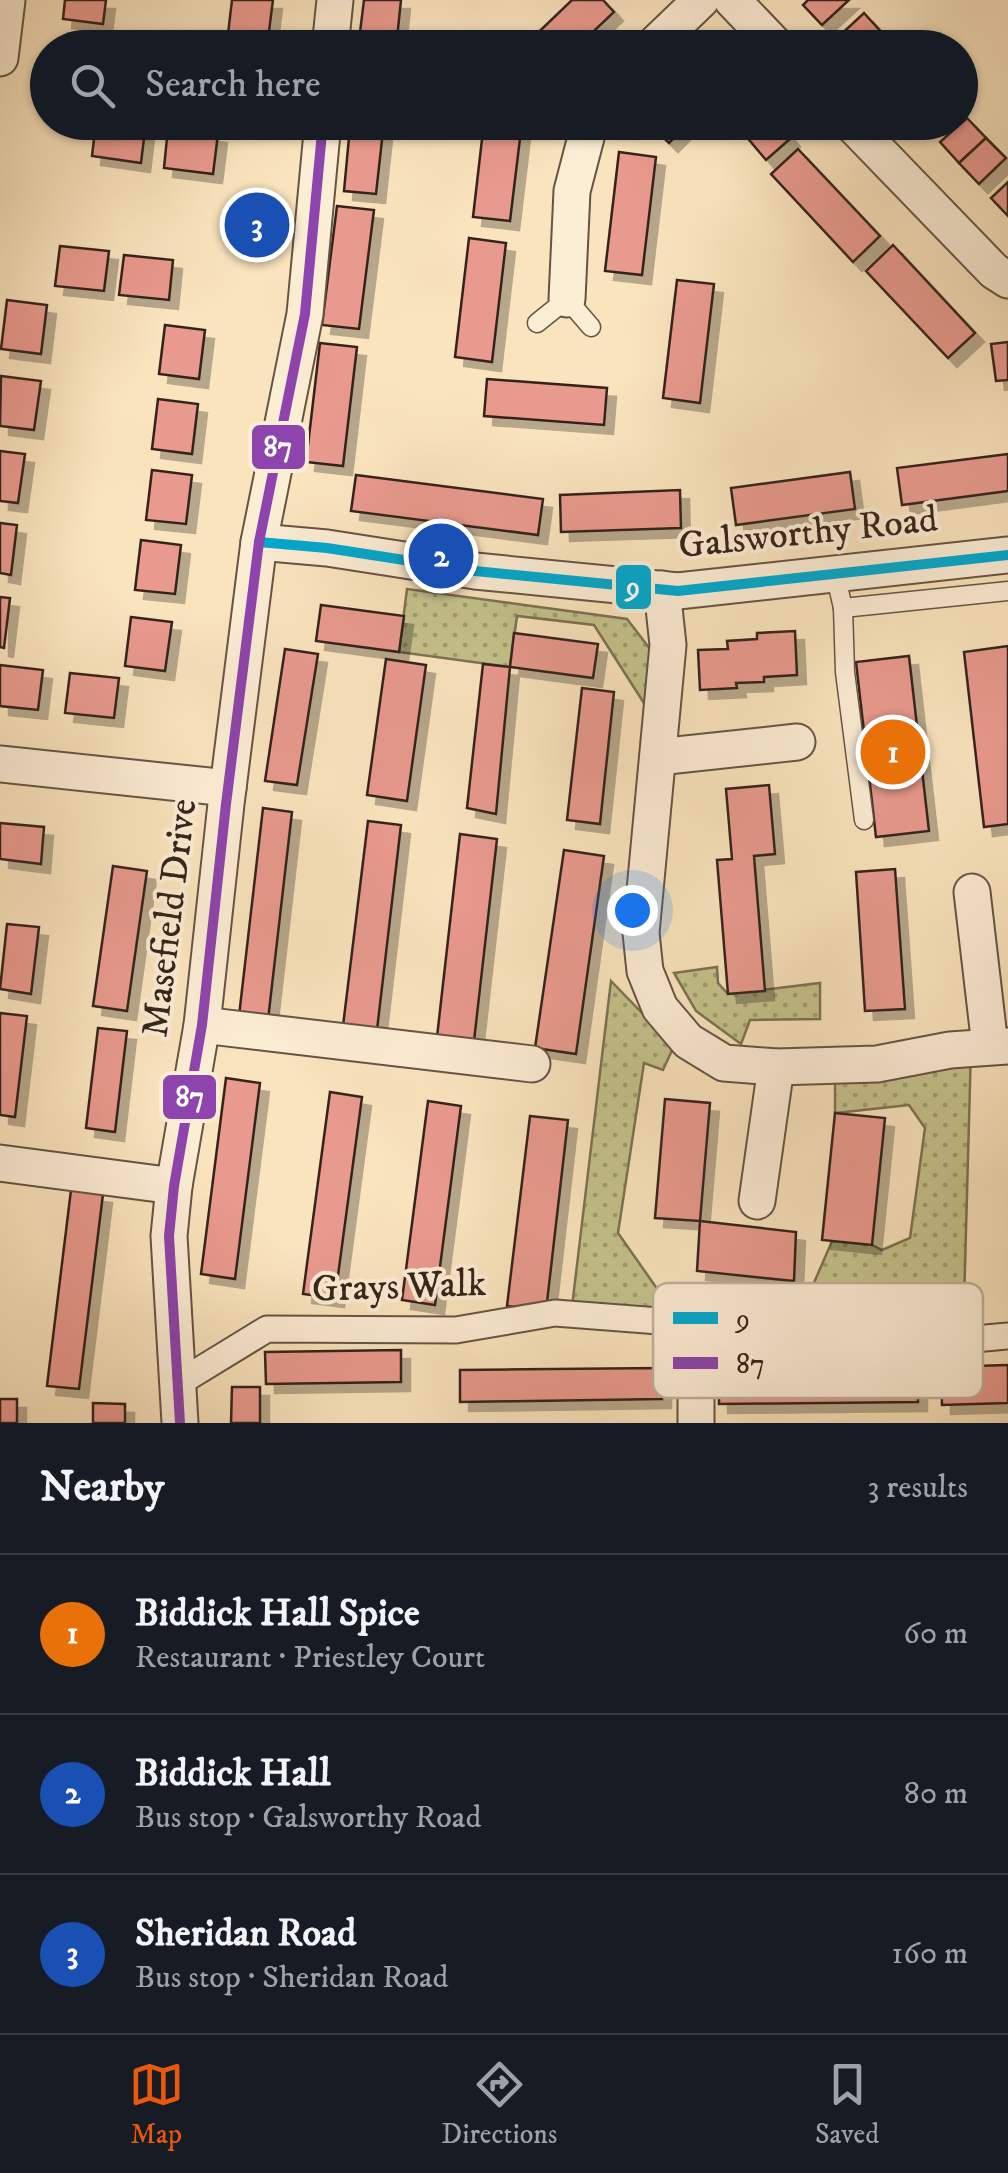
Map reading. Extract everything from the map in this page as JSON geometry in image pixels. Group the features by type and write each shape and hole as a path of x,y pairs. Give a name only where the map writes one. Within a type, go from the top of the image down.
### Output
{"street":[{"path":"0,58 7,0"},
{"path":"332,30 334,0"},
{"path":"670,30 701,0"},
{"path":"732,0 761,30"},
{"name":"Masefield Drive","path":"180,1423 170,1236 174,1186 202,1025 259,542 305,314 321,140"},
{"path":"567,299 572,191 585,140"},
{"path":"867,140 994,272 1008,280"},
{"name":"Galsworthy Road","path":"259,542 327,548 476,571 678,591 1008,555"},
{"path":"662,590 668,645 641,933 645,971 660,1008 688,1042 724,1063 776,1067 876,1064 950,1050 999,1046 972,892"},
{"path":"658,758 797,742"},
{"path":"0,764 228,788"},
{"path":"202,1025 532,1064"},
{"path":"757,1200 776,1067"},
{"path":"0,1163 174,1186"},
{"name":"Grays Walk","path":"178,1384 267,1328 456,1330 555,1313 653,1321"},
{"name":"Grays Walk","path":"983,1338 1008,1336"}],"lane":[{"path":"537,324 567,299 591,326"},
{"path":"835,573 843,608 845,672 864,820"},
{"path":"843,608 1008,591"}],"shaded area":[{"path":"407,589 627,619 657,658 649,711 594,625 517,616 510,667 399,652"},
{"path":"717,967 718,983 728,994 820,983 820,1019 750,1020 741,1044 696,1011 674,973"},
{"path":"611,981 674,1046 663,1070 644,1063 618,1233 653,1283 653,1320 571,1315"},
{"path":"971,1048 965,1283 814,1283 832,1241 872,1245 882,1250 910,1238 925,1128 909,1105 835,1113 835,1065"}],"building":[{"path":"65,0 106,0 103,24 63,19"},
{"path":"232,0 273,0 269,30 228,30"},
{"path":"364,0 401,0 398,30 360,30"},
{"path":"572,0 603,0 614,12 595,30 541,30"},
{"path":"808,0 849,0 822,25 803,5"},
{"path":"864,13 879,30 846,30"},
{"path":"978,130 986,138 959,163 940,142 978,140"},
{"path":"986,138 1006,158 979,184 959,163"},
{"path":"94,140 144,140 141,163 92,156"},
{"path":"167,140 217,140 213,174 164,168"},
{"path":"349,140 382,140 376,194 344,191"},
{"path":"482,140 520,140 510,221 473,217"},
{"path":"749,140 789,140 766,160"},
{"path":"798,149 880,236 853,262 771,174"},
{"path":"619,152 656,157 642,275 605,271"},
{"path":"1008,182 1008,216 991,198"},
{"path":"337,206 374,210 359,329 322,325"},
{"path":"469,238 506,243 492,362 455,357"},
{"path":"893,245 975,333 948,358 866,271"},
{"path":"60,246 109,251 104,291 55,286"},
{"path":"124,255 173,260 169,300 119,295"},
{"path":"677,280 714,284 700,403 663,398"},
{"path":"7,300 47,305 41,354 1,349"},
{"path":"165,325 205,330 199,379 159,374"},
{"path":"1008,342 1008,380 996,381 991,344"},
{"path":"320,343 357,347 343,466 306,462"},
{"path":"1,376 41,381 34,430 0,426"},
{"path":"487,379 607,388 604,425 484,416"},
{"path":"158,399 198,404 192,454 152,449"},
{"path":"0,451 25,454 18,503 0,501"},
{"path":"1008,454 1008,491 902,505 897,468"},
{"path":"152,470 192,475 186,524 146,520"},
{"path":"850,472 855,509 736,525 731,488"},
{"path":"356,475 543,499 538,535 351,511"},
{"path":"680,490 681,528 561,532 560,495"},
{"path":"0,523 17,525 11,575 0,573"},
{"path":"141,540 181,545 175,594 135,590"},
{"path":"0,597 10,598 4,648 0,647"},
{"path":"321,605 404,616 399,652 316,641"},
{"path":"131,617 172,622 165,671 125,666"},
{"path":"795,631 797,675 736,683 737,688 700,690 698,650 728,649 727,641 757,639 757,633"},
{"path":"514,633 598,644 593,678 510,667"},
{"path":"1008,646 1008,824 984,827 964,652"},
{"path":"285,649 318,654 297,785 265,781"},
{"path":"909,656 929,831 876,837 856,662"},
{"path":"386,659 426,665 407,801 367,795"},
{"path":"483,664 510,667 496,814 467,808"},
{"path":"0,665 43,670 38,710 0,706"},
{"path":"70,673 119,678 114,718 65,713"},
{"path":"582,688 614,692 600,824 567,820"},
{"path":"769,785 775,854 754,856 765,991 728,994 717,860 732,859 726,789"},
{"path":"263,808 292,812 268,1020 239,1016"},
{"path":"368,821 401,825 377,1030 343,1026"},
{"path":"0,823 44,827 41,864 0,859"},
{"path":"460,834 497,839 474,1041 437,1037"},
{"path":"564,850 604,856 576,1054 535,1048"},
{"path":"113,866 147,871 127,1011 93,1006"},
{"path":"895,869 905,1009 865,1011 856,872"},
{"path":"7,924 39,927 31,994 0,989"},
{"path":"0,1013 27,1016 15,1117 0,1115"},
{"path":"98,1028 127,1031 115,1132 86,1128"},
{"path":"226,1078 260,1083 235,1279 201,1274"},
{"path":"330,1092 362,1097 335,1298 303,1294"},
{"path":"665,1099 710,1103 700,1221 655,1218"},
{"path":"428,1101 461,1106 435,1305 402,1300"},
{"path":"835,1113 885,1118 872,1245 822,1240"},
{"path":"530,1116 568,1120 546,1311 507,1306"},
{"path":"71,1190 103,1194 79,1389 47,1386"},
{"path":"700,1221 796,1232 794,1281 697,1271"},
{"path":"401,1350 401,1382 266,1384 265,1352"},
{"path":"1008,1365 1008,1403 942,1405 942,1398 983,1398 983,1366"},
{"path":"653,1368 653,1398 662,1399 460,1402 460,1370"},
{"path":"232,1387 260,1387 260,1423 231,1423"},
{"path":"719,1398 918,1398 918,1402 719,1404"},
{"path":"0,1399 17,1399 17,1423 0,1423"},
{"path":"93,1403 125,1404 125,1423 93,1423"}],"transit line":[{"name":"87","path":"180,1423 169,1236 174,1186 202,1025 259,542 305,314 321,140"},
{"name":"9","path":"259,542 327,548 475,571 678,591 1008,555"}],"place":[{"name":"Sheridan Road","path":"257,225"},
{"name":"Biddick Hall","path":"441,556"},
{"name":"Biddick Hall Spice","path":"893,752"}]}
